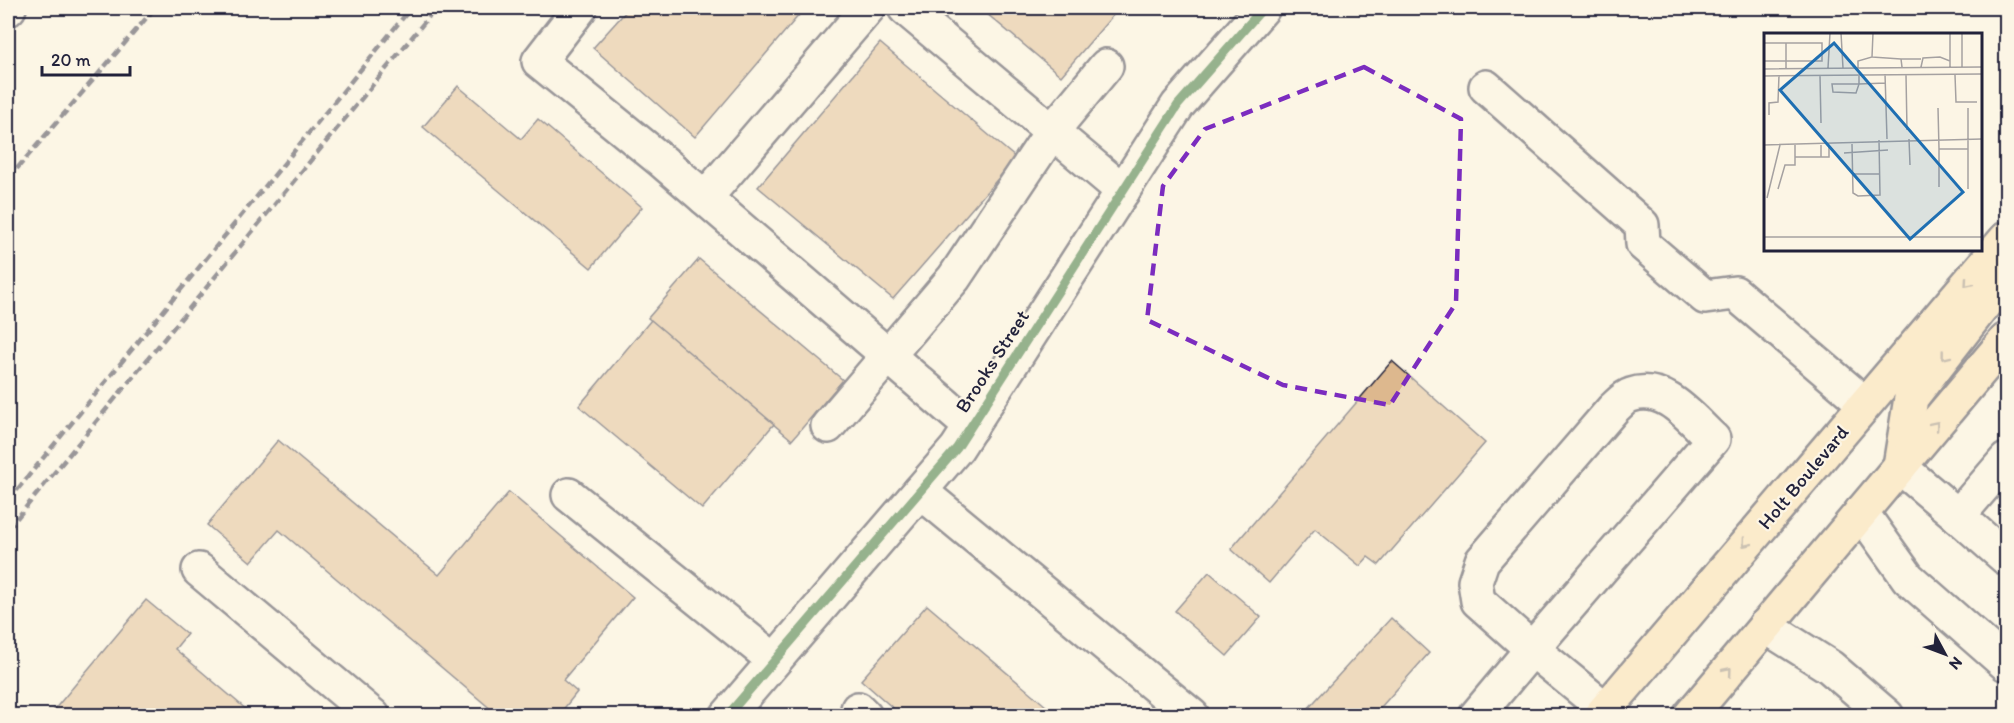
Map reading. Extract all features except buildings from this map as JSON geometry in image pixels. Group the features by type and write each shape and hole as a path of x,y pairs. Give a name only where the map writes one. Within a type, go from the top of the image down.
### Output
{"main road":[{"name":"Holt Boulevard","path":"1604,714 2007,239"},
{"path":"1900,467 1911,398 2007,276"},
{"path":"1690,716 2007,340"}],"street":[{"path":"580,8 539,61 705,198 970,427"},
{"path":"705,198 868,8"},
{"path":"905,8 1123,190"},
{"name":"Brooks Street","path":"727,716 957,448 1178,105 1261,8"},
{"path":"828,426 954,278 1053,130 1106,66"},
{"path":"1486,87 1642,225 1643,244 1705,297 1735,293 1865,404"},
{"path":"1476,716 1532,649 1713,439 1667,397 1646,393 1629,395 1621,402 1482,561 1475,582 1478,601 1532,649 1604,714"},
{"path":"1958,516 2007,460"},
{"path":"1900,467 2007,558"},
{"path":"921,491 1192,716"},
{"path":"569,495 774,660"},
{"path":"1861,512 1908,578 2007,664"},
{"path":"199,570 373,716"},
{"path":"1765,626 1830,667 1887,716"}],"highlighted area":[{"path":"1364,67 1461,119 1456,303 1390,405 1283,385 1147,320 1163,186 1205,129"}],"railway":[{"path":"8,179 155,8"},
{"path":"8,501 411,8"},
{"path":"8,529 436,8"}],"cycle path":[{"path":"727,716 957,448 1178,105 1263,8"}]}
